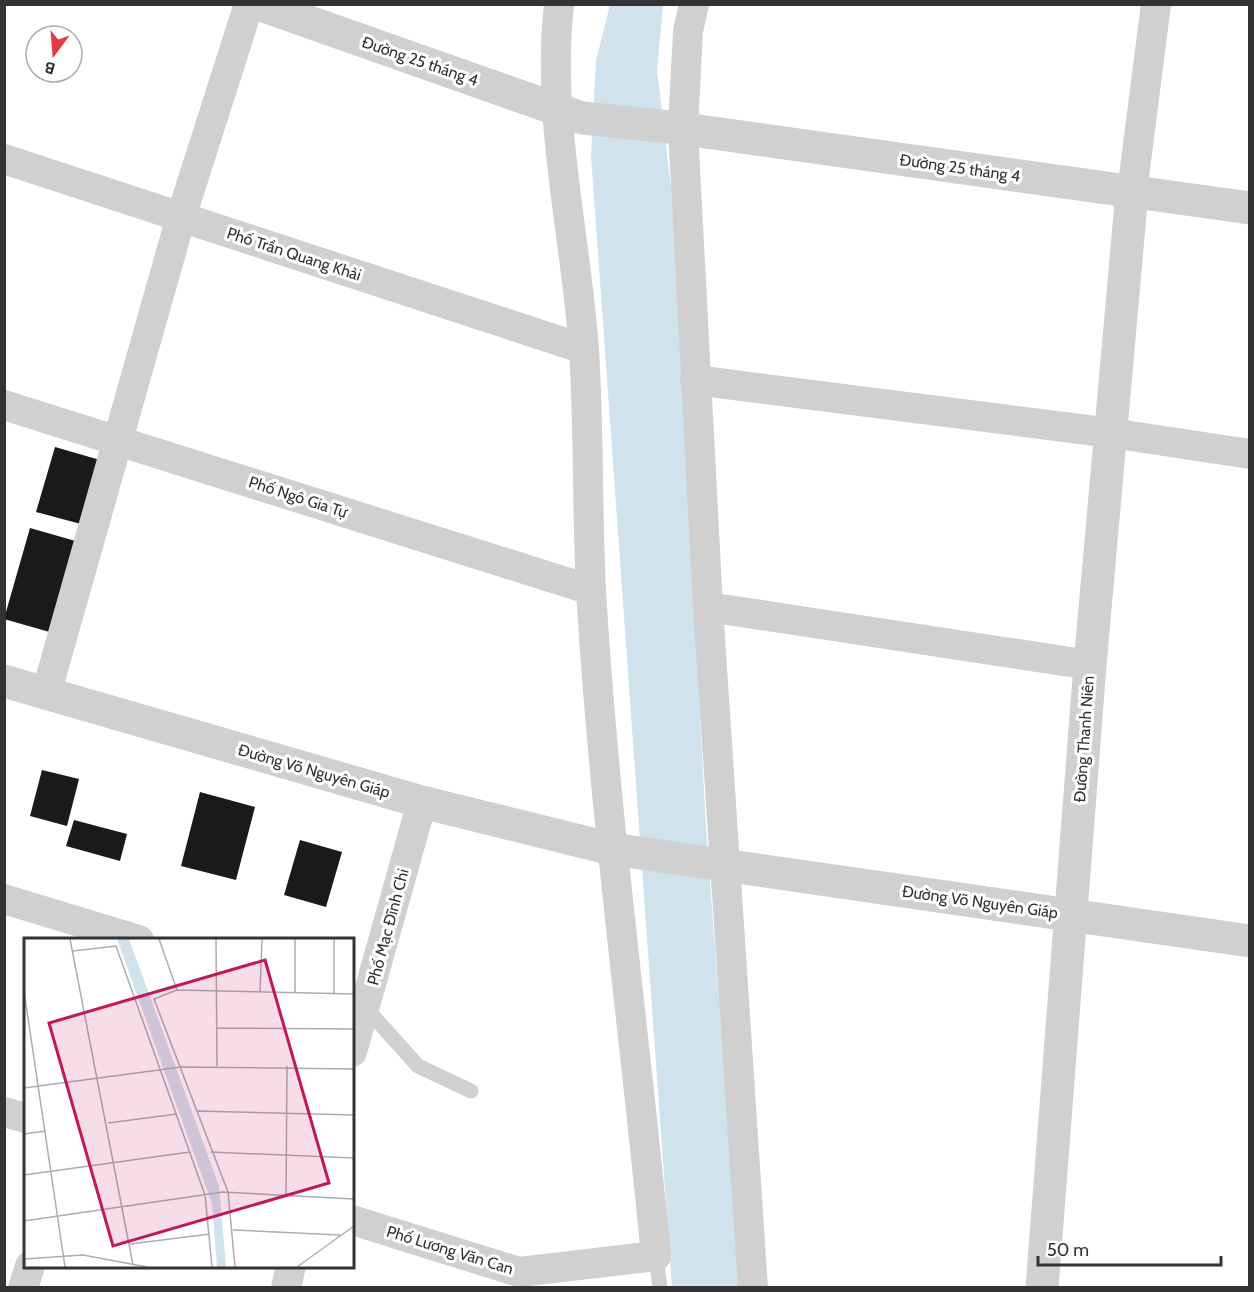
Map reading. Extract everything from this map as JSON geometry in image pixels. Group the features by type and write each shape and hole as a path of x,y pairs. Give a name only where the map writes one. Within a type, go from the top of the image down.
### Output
{"street":[{"path":"46,694 181,217 249,4"},
{"name":"Đường 25 tháng 4","path":"258,4 569,113 1250,208"},
{"path":"559,4 569,113 584,349 591,590 619,851 656,1256"},
{"path":"694,4 688,31 676,128 695,380 708,607 718,864 753,1287"},
{"path":"1132,192 1156,4"},
{"name":"Phố Trần Quang Khải","path":"4,159 584,349"},
{"name":"Đường Thanh Niên","path":"1042,1287 1090,665 1132,192"},
{"path":"695,380 1111,433 1250,454"},
{"name":"Phố Ngô Gia Tự","path":"4,405 591,590"},
{"path":"708,607 1090,665"},
{"name":"Đường Võ Nguyên Giáp","path":"4,681 422,802 619,851 1250,941"},
{"name":"Phố Mạc Đĩnh Chi","path":"354,1039 359,1006 422,802"},
{"path":"4,899 136,938"},
{"path":"4,1112 24,1117"},
{"name":"Phố Lương Văn Can","path":"354,1221 519,1280 656,1256"},
{"path":"23,1287 29,1268"},
{"path":"286,1287 291,1268"}],"lane":[{"path":"359,1006 418,1066 471,1091"},
{"path":"656,1256 660,1287"}],"water":[{"path":"610,5 663,5 657,70 671,187 706,827 740,1287 672,1287 591,156 596,61"}],"building":[{"path":"55,447 100,460 81,524 36,512"},
{"path":"30,528 79,542 53,633 4,619"},
{"path":"42,770 79,779 67,826 30,816"},
{"path":"200,792 255,807 236,880 181,866"},
{"path":"74,820 127,834 120,861 66,846"},
{"path":"300,840 342,852 326,907 284,895"}]}
